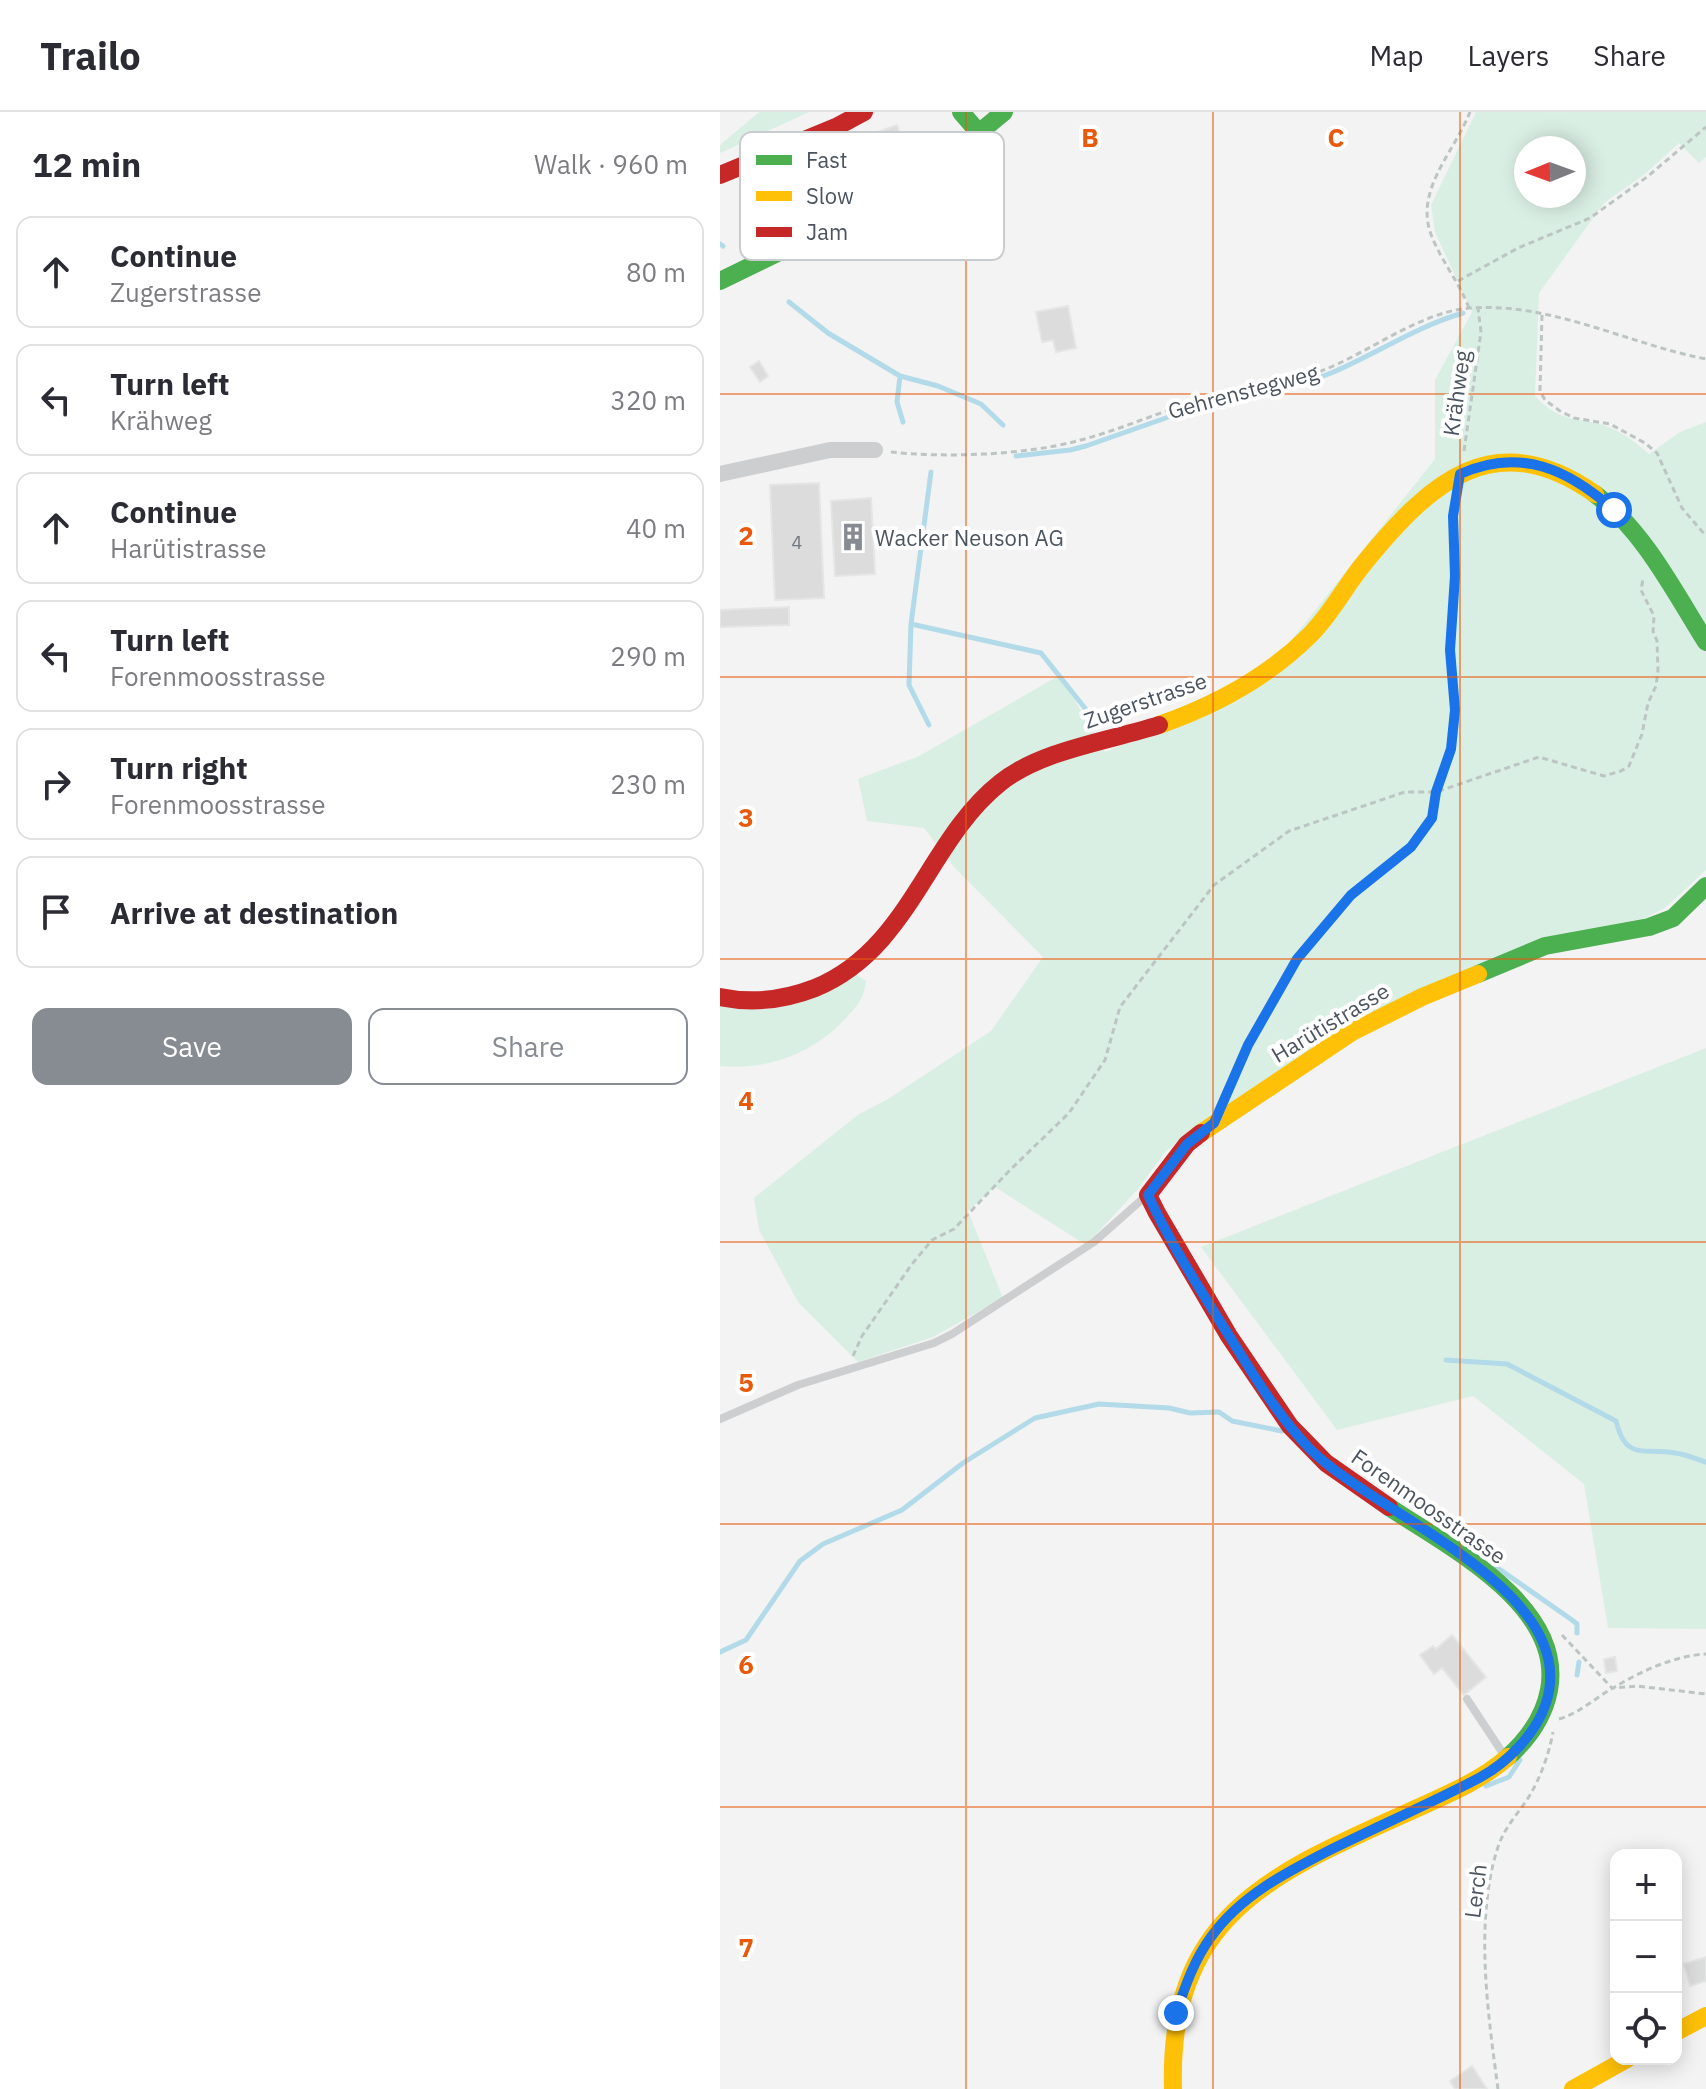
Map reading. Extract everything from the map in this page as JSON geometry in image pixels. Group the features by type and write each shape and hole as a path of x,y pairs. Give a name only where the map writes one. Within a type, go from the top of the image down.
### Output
{"street":[{"path":"824,132 864,112"},
{"path":"961,112 978,132"},
{"path":"982,132 1004,112"},
{"path":"720,175 740,167"},
{"path":"720,281 763,260"},
{"path":"720,474 830,450 875,450"},
{"name":"Zugerstrasse","path":"720,997 748,1001 790,996 831,982 854,967 889,932 966,819 991,790 1030,763 1196,711 1266,672 1311,634 1364,564 1404,521 1460,474 1478,466 1516,461 1537,464 1592,490 1614,510 1706,642"},
{"name":"Harütistrasse","path":"1148,1195 1187,1144 1352,1032 1422,997 1545,946 1649,927 1673,918 1706,886"},
{"name":"Forenmoosstrasse","path":"1148,1195 1179,1257 1288,1425 1333,1468 1494,1580 1524,1608 1541,1636 1550,1666 1547,1719 1534,1728 1506,1758 1477,1779 1296,1867 1250,1897 1211,1936 1197,1958 1180,2001 1171,2037 1173,2089"},
{"path":"1682,2029 1706,2016"},
{"path":"1573,2089 1616,2065"}],"lane":[{"name":"Harütistrasse","path":"720,1419 759,1400 842,1370 934,1343 952,1334 1094,1242 1148,1195"},
{"path":"1467,1699 1506,1758"}],"path":[{"path":"1469,308 1458,281 1430,234 1426,202 1435,178 1470,112"},
{"path":"1458,281 1518,248 1590,218 1647,177 1706,127"},
{"name":"Gehrenstegweg","path":"875,450 916,455 1020,450 1075,442 1214,395 1308,376 1343,363 1428,319 1447,311 1469,308 1542,315 1706,359"},
{"name":"Krähweg","path":"1225,1097 1248,1045 1297,959 1351,895 1411,847 1432,818 1436,792 1451,749 1455,710 1450,650 1455,576 1453,516 1481,332 1478,308"},
{"path":"1542,315 1540,391 1545,400 1574,418 1610,424 1657,453 1682,508 1706,536"},
{"path":"842,1370 912,1264 932,1240 954,1229 1069,1113 1105,1060 1120,1007 1214,885 1289,831 1405,792 1436,792 1539,757 1604,776 1629,766 1642,734 1657,678 1654,616 1641,590 1646,569 1653,563"},
{"path":"1555,1628 1612,1688"},
{"path":"1547,1719 1592,1703 1612,1688 1683,1656 1706,1654"},
{"path":"1612,1688 1637,1686 1706,1694"},
{"name":"Lerch","path":"1498,2089 1486,1978 1487,1921 1493,1864 1505,1830 1541,1773 1553,1735 1547,1719"}],"green space":[{"path":"759,112 809,112 766,132 740,132 740,144 720,153 720,145"},
{"path":"1476,112 1706,112 1706,157 1699,163 1679,143 1645,174 1604,203 1539,293 1535,396 1563,416 1616,430 1649,454 1680,432 1706,422 1706,870 1665,908 1645,918 1543,940 1209,1118 1166,1151 1138,1189 1086,1245 995,1187 968,1211 1003,1298 933,1337 858,1362 798,1302 759,1230 754,1198 859,1114 888,1099 991,1031 1043,957 954,867 924,828 867,821 858,779 919,756 1060,675 1105,752 1252,690 1435,459 1435,380 1472,312 1435,232 1431,205"},
{"path":"857,975 866,981 859,1002 819,1041 772,1062 755,1066 720,1066 720,1004"},
{"path":"1706,1048 1706,1629 1608,1628 1584,1484 1473,1396 1337,1430 1201,1247"}],"building":[{"path":"897,125 900,132 878,132"},
{"path":"1068,306 1076,348 1056,352 1053,340 1042,342 1036,312"},
{"path":"759,361 768,376 760,382 750,367"},
{"path":"819,483 824,598 775,600 770,485"},
{"name":"Wacker Neuson AG","path":"871,498 875,574 835,576 831,501"},
{"path":"789,607 789,625 720,627 720,610"},
{"path":"1452,1635 1486,1677 1464,1695 1442,1668 1434,1674 1420,1655 1433,1646 1436,1649"},
{"path":"1615,1657 1617,1671 1606,1673 1604,1659"},
{"path":"1706,1957 1706,1981 1690,1986 1684,1964"},
{"path":"1472,2066 1487,2089 1455,2089 1450,2081"}],"waterway":[{"path":"789,302 828,333 900,376 938,386 981,404 1003,425"},
{"path":"1282,388 1329,374 1417,331 1463,313"},
{"path":"900,376 897,402 903,422"},
{"path":"1227,397 1268,390"},
{"path":"1016,456 1086,446 1214,401"},
{"path":"929,725 909,685 911,624 931,472"},
{"path":"911,624 1041,653 1096,722"},
{"path":"1446,1360 1507,1364 1616,1421 1620,1434 1631,1448 1679,1454 1706,1462"},
{"path":"720,1652 746,1640 800,1561 823,1544 902,1510 963,1463 1035,1418 1099,1404 1169,1408 1190,1413 1219,1412 1232,1421 1282,1431"},
{"path":"1492,1564 1577,1624 1577,1633"},
{"path":"1577,1675 1579,1662"},
{"path":"1486,1786 1509,1777 1520,1760"}],"traffic: fast":[{"path":"961,112 978,132"},
{"path":"980,132 1004,112"},
{"path":"720,281 763,260"},
{"path":"1595,494 1613,509 1643,544 1706,642"},
{"path":"1478,974 1545,946 1649,927 1673,918 1706,886"},
{"path":"1389,1507 1497,1581 1521,1605 1539,1631 1549,1659 1547,1700 1534,1727 1508,1757"}],"traffic: slow":[{"path":"1159,725 1201,709 1240,689 1294,650 1318,627 1358,571 1415,507 1440,486 1467,471 1496,463 1526,464 1559,474 1595,494"},
{"path":"1201,1133 1352,1032 1422,997 1478,974"},
{"path":"1173,2089 1176,2031 1187,1983 1207,1944 1234,1912 1268,1884 1308,1860 1457,1790 1508,1757"},
{"path":"1682,2029 1706,2016"},
{"path":"1573,2089 1616,2065"}],"traffic: jam":[{"path":"824,132 864,112"},
{"path":"720,175 740,167"},
{"path":"720,997 744,1000 780,998 815,988 847,970 874,948 916,893 954,834 975,807 1000,783 1055,754 1159,725"},
{"path":"1201,1133 1187,1144 1148,1195 1157,1213 1229,1336 1290,1426 1326,1463 1389,1507"}],"place":[{"name":"Wacker Neuson AG","path":"853,537"}],"route":[{"path":"1176,2013 1197,1958 1211,1936 1250,1897 1296,1867 1488,1773 1534,1728 1548,1697 1551,1679 1547,1652 1524,1608 1494,1580 1333,1468 1288,1425 1179,1257 1148,1195 1174,1158 1214,1123 1248,1045 1297,959 1351,895 1411,847 1432,818 1436,792 1451,749 1455,710 1450,650 1455,576 1453,516 1460,474 1498,461 1537,464 1592,490 1614,510"}]}
